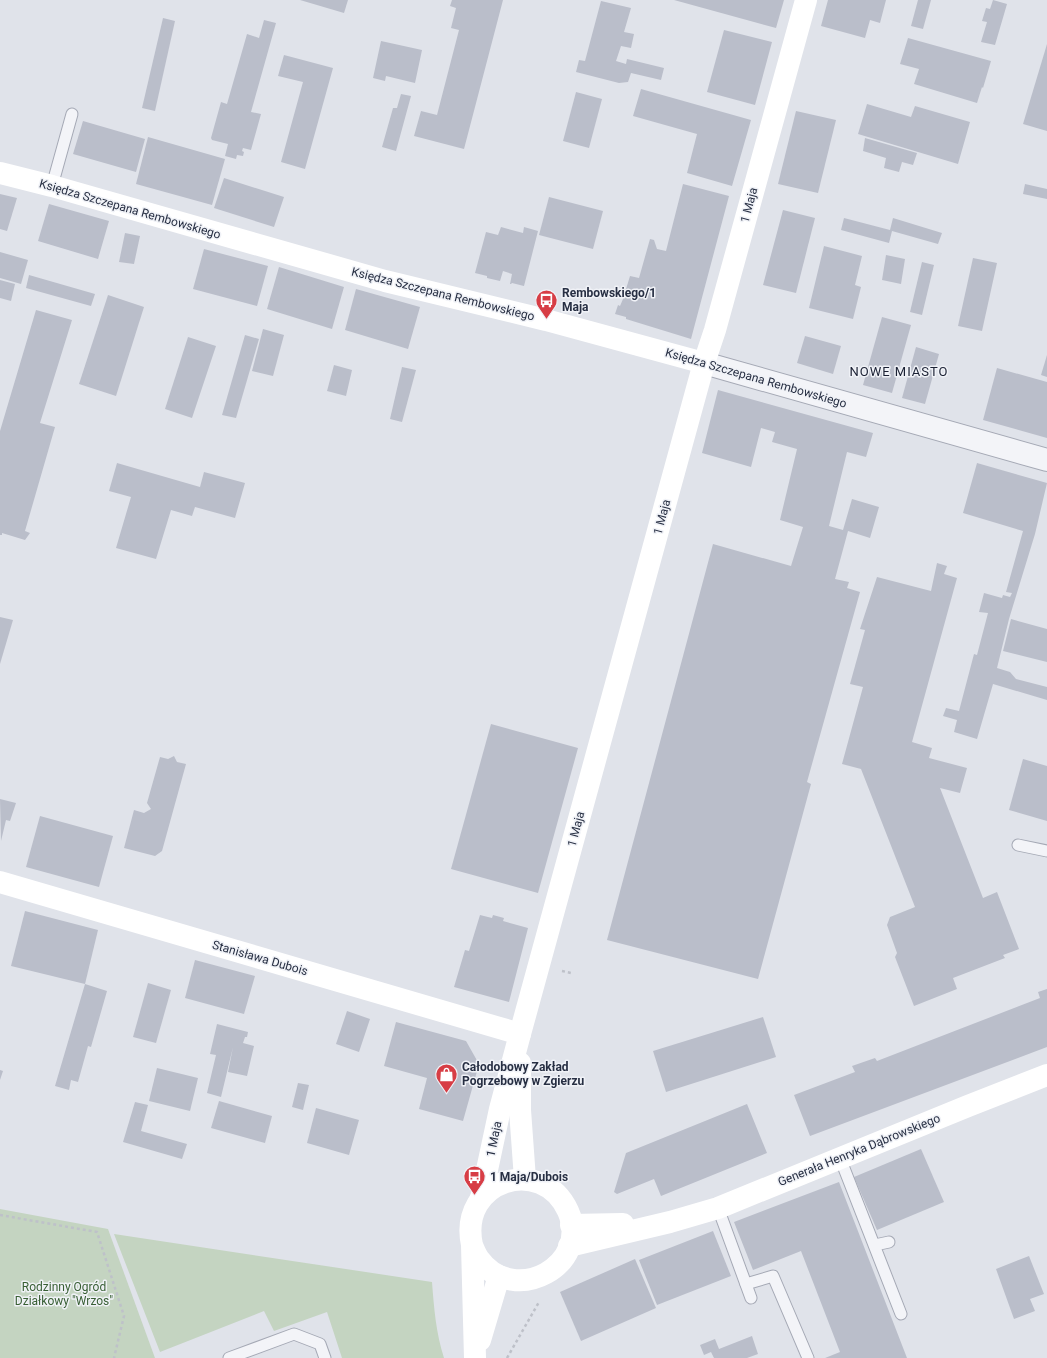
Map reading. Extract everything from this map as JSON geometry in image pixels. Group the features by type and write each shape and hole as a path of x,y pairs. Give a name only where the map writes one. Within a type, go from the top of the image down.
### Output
{"street":[{"name":"1 Maja","path":"481,1198 500,1109 520,1034 704,363 719,315 806,0"},
{"name":"Księdza Szczepana Rembowskiego","path":"0,173 52,186 384,280 546,320 704,363 1047,460"},
{"name":"Stanisława Dubois","path":"0,882 520,1034"},
{"name":"1 Maja","path":"520,1034 520,1110 524,1180"},
{"name":"Generała Henryka Dąbrowskiego","path":"570,1236 670,1222 718,1208 1047,1075"},
{"path":"524,1180 538,1182 551,1189 561,1199 568,1211 570,1236 565,1256 558,1265 541,1277 520,1281 510,1280 499,1276 488,1269 478,1258 470,1237 473,1213 481,1198 493,1187 508,1181 524,1180"},
{"path":"472,1245 475,1358"},
{"path":"475,1358 499,1276"}],"lane":[{"path":"52,186 72,114"},
{"path":"1018,845 1047,852"},
{"path":"840,1158 901,1314"},
{"path":"718,1208 751,1298"},
{"path":"875,1245 889,1242"},
{"path":"746,1284 773,1276 808,1358"},
{"path":"229,1358 294,1334 320,1344 325,1358"}],"path":[{"path":"0,1215 97,1232 124,1316 114,1358"},
{"path":"507,1358 542,1298"}],"green space":[{"name":"Rodzinny Ogród Działkowy \"Wrzos\"","path":"0,1209 108,1229 155,1358 0,1358"},
{"path":"114,1234 432,1282 437,1330 444,1358 342,1358 327,1312 274,1331 264,1311 160,1352"}],"building":[{"path":"300,0 348,0 344,13"},
{"path":"452,0 503,0 464,149 414,136 421,111 437,115 459,30 451,28 456,8 450,6"},
{"path":"674,0 784,0 776,28"},
{"path":"828,0 886,0 880,23 870,20 865,38 821,26"},
{"path":"918,0 931,0 923,29 911,26"},
{"path":"993,0 1007,4 995,45 981,42 987,22 982,21 986,8 990,9"},
{"path":"601,1 631,8 624,32 634,34 631,48 621,46 616,61 626,64 627,59 664,68 661,80 631,73 628,82 619,83 576,72 579,60 585,61"},
{"path":"163,18 175,21 155,111 142,108"},
{"path":"264,20 276,23 251,112 261,114 251,150 243,148 243,156 237,155 236,159 225,156 228,144 212,140 211,138 221,102 227,104 247,34 259,38"},
{"path":"724,30 772,42 755,105 707,92"},
{"path":"908,38 991,61 977,103 914,84 919,69 900,64"},
{"path":"381,41 422,50 415,83 386,76 385,81 373,78"},
{"path":"1047,44 1047,131 1023,124"},
{"path":"284,55 333,68 305,169 281,162 303,82 278,76"},
{"path":"641,89 751,120 732,186 687,173 697,134 633,116"},
{"path":"576,92 602,99 589,148 563,141"},
{"path":"401,94 411,96 396,151 382,147 393,108 397,108"},
{"path":"867,104 911,117 915,106 970,122 958,164 858,134"},
{"path":"796,111 836,120 818,193 778,184"},
{"path":"83,121 145,139 136,172 73,154"},
{"path":"148,137 225,159 212,205 136,184"},
{"path":"865,138 917,153 913,165 902,162 899,172 884,168 886,158 863,151"},
{"path":"224,178 284,197 274,227 214,208"},
{"path":"683,184 729,196 691,339 626,319 626,317 615,314 618,305 620,306 623,299 630,276 639,278 650,239 654,240 657,249 666,251"},
{"path":"1025,184 1047,189 1047,199 1023,194"},
{"path":"0,194 17,198 7,231 0,229"},
{"path":"549,197 603,211 593,249 539,235"},
{"path":"49,204 109,221 98,259 38,241"},
{"path":"783,210 815,218 796,293 763,285"},
{"path":"844,218 890,230 893,218 942,233 938,244 892,231 889,243 841,230"},
{"path":"501,227 523,233 524,227 538,231 524,286 512,283 510,284 512,274 503,271 500,281 475,273 486,232 498,235"},
{"path":"125,233 140,236 134,264 119,262"},
{"path":"824,246 862,256 855,285 861,287 853,319 809,308"},
{"path":"204,249 268,266 257,306 193,289"},
{"path":"0,252 28,260 21,284 0,278"},
{"path":"886,255 905,259 901,284 882,280"},
{"path":"973,258 997,263 982,331 958,326"},
{"path":"922,262 934,265 922,315 910,312"},
{"path":"279,267 344,287 332,329 267,309"},
{"path":"29,275 95,294 91,306 26,288"},
{"path":"0,280 15,284 11,301 0,298"},
{"path":"356,289 420,307 408,349 345,330"},
{"path":"108,295 144,307 116,396 79,384"},
{"path":"36,310 72,320 40,423 55,427 25,531 30,533 25,540 2,533 2,535 0,535 0,431"},
{"path":"882,317 911,325 892,393 863,385"},
{"path":"263,329 284,335 273,376 252,371"},
{"path":"245,335 259,339 236,418 222,415"},
{"path":"805,336 841,346 833,374 797,363"},
{"path":"188,337 216,346 192,418 165,409"},
{"path":"916,347 939,354 925,404 902,398"},
{"path":"1047,355 1047,377 1041,375"},
{"path":"334,365 352,370 346,396 327,391"},
{"path":"402,367 416,370 402,422 390,419"},
{"path":"997,368 1047,382 1047,438 983,420"},
{"path":"718,390 873,433 866,457 847,452 829,526 843,530 852,499 879,507 870,538 848,531 835,579 849,582 847,588 860,592 807,782 811,784 758,979 607,940 713,544 791,566 803,527 780,520 797,449 772,442 775,432 761,428 751,467 702,453"},
{"path":"117,463 200,487 204,472 245,483 235,518 195,507 192,516 171,510 156,559 116,548 131,497 109,491"},
{"path":"977,463 1047,483 1035,534 1009,619 997,668 1010,672 1016,679 1047,687 1047,700 993,684 977,739 954,732 957,720 943,716 946,708 959,711 974,654 977,655 988,613 979,612 984,593 1002,598 1003,595 1010,597 1012,593 1006,592 1023,531 963,513"},
{"path":"937,563 947,566 944,574 957,578 912,742 932,748 929,758 967,768 960,793 940,788 983,898 997,892 1019,949 1003,955 1005,958 953,978 957,989 914,1006 895,957 897,953 887,925 890,917 915,907 861,769 842,764 863,687 850,684 865,630 860,629 877,577 931,591"},
{"path":"0,617 13,620 0,664"},
{"path":"1011,619 1047,629 1047,662 1003,651"},
{"path":"491,724 578,748 538,893 451,869"},
{"path":"174,756 177,762 186,764 162,851 155,856 124,848 134,810 144,813 151,809 147,803 160,757 168,759"},
{"path":"1023,759 1047,766 1047,821 1009,810"},
{"path":"0,799 16,803 10,821 6,820 1,841"},
{"path":"40,816 113,836 99,887 26,867"},
{"path":"25,911 98,930 85,984 11,966"},
{"path":"480,915 492,918 493,915 504,918 503,921 528,928 509,1002 454,987 465,950 469,951"},
{"path":"195,960 255,976 244,1014 185,998"},
{"path":"148,983 171,990 156,1043 133,1037"},
{"path":"85,984 107,991 91,1047 88,1046 78,1082 71,1080 69,1090 55,1086"},
{"path":"1047,989 1047,1047 810,1136 794,1095 855,1072 852,1066 875,1058 877,1061 1040,998 1038,992"},
{"path":"347,1011 370,1019 359,1052 336,1044"},
{"path":"763,1017 776,1057 666,1092 653,1051"},
{"path":"396,1022 466,1041 479,1064 463,1121 419,1109 427,1078 384,1066"},
{"path":"217,1024 248,1032 243,1043 254,1046 247,1076 228,1072 233,1047 221,1097 207,1093 216,1055 210,1054"},
{"path":"157,1068 198,1078 190,1111 149,1101"},
{"path":"0,1070 3,1071 0,1080"},
{"path":"298,1083 309,1085 303,1110 292,1107"},
{"path":"219,1101 272,1116 265,1143 211,1128"},
{"path":"135,1102 148,1105 141,1131 187,1144 182,1159 123,1142"},
{"path":"747,1104 767,1153 661,1196 654,1179 617,1194 614,1192 626,1153"},
{"path":"316,1108 359,1120 349,1155 307,1143"},
{"path":"921,1149 944,1202 877,1230 854,1177"},
{"path":"839,1182 907,1358 825,1358 840,1352 801,1251 753,1270 734,1222"},
{"path":"713,1231 731,1276 657,1305 639,1260"},
{"path":"1029,1256 1044,1294 1030,1299 1035,1311 1014,1319 996,1269"},
{"path":"635,1259 656,1308 581,1341 560,1292"},
{"path":"752,1336 758,1354 747,1358 714,1358 711,1352 704,1355 700,1345 715,1339 719,1349"}],"place":[{"name":"Rembowskiego/1 Maja","path":"546,320"},
{"name":"Całodobowy Zakład Pogrzebowy w Zgierzu","path":"447,1094"},
{"name":"1 Maja/Dubois","path":"474,1196"}],"district":[{"name":"NOWE MIASTO","path":"899,371"}]}
